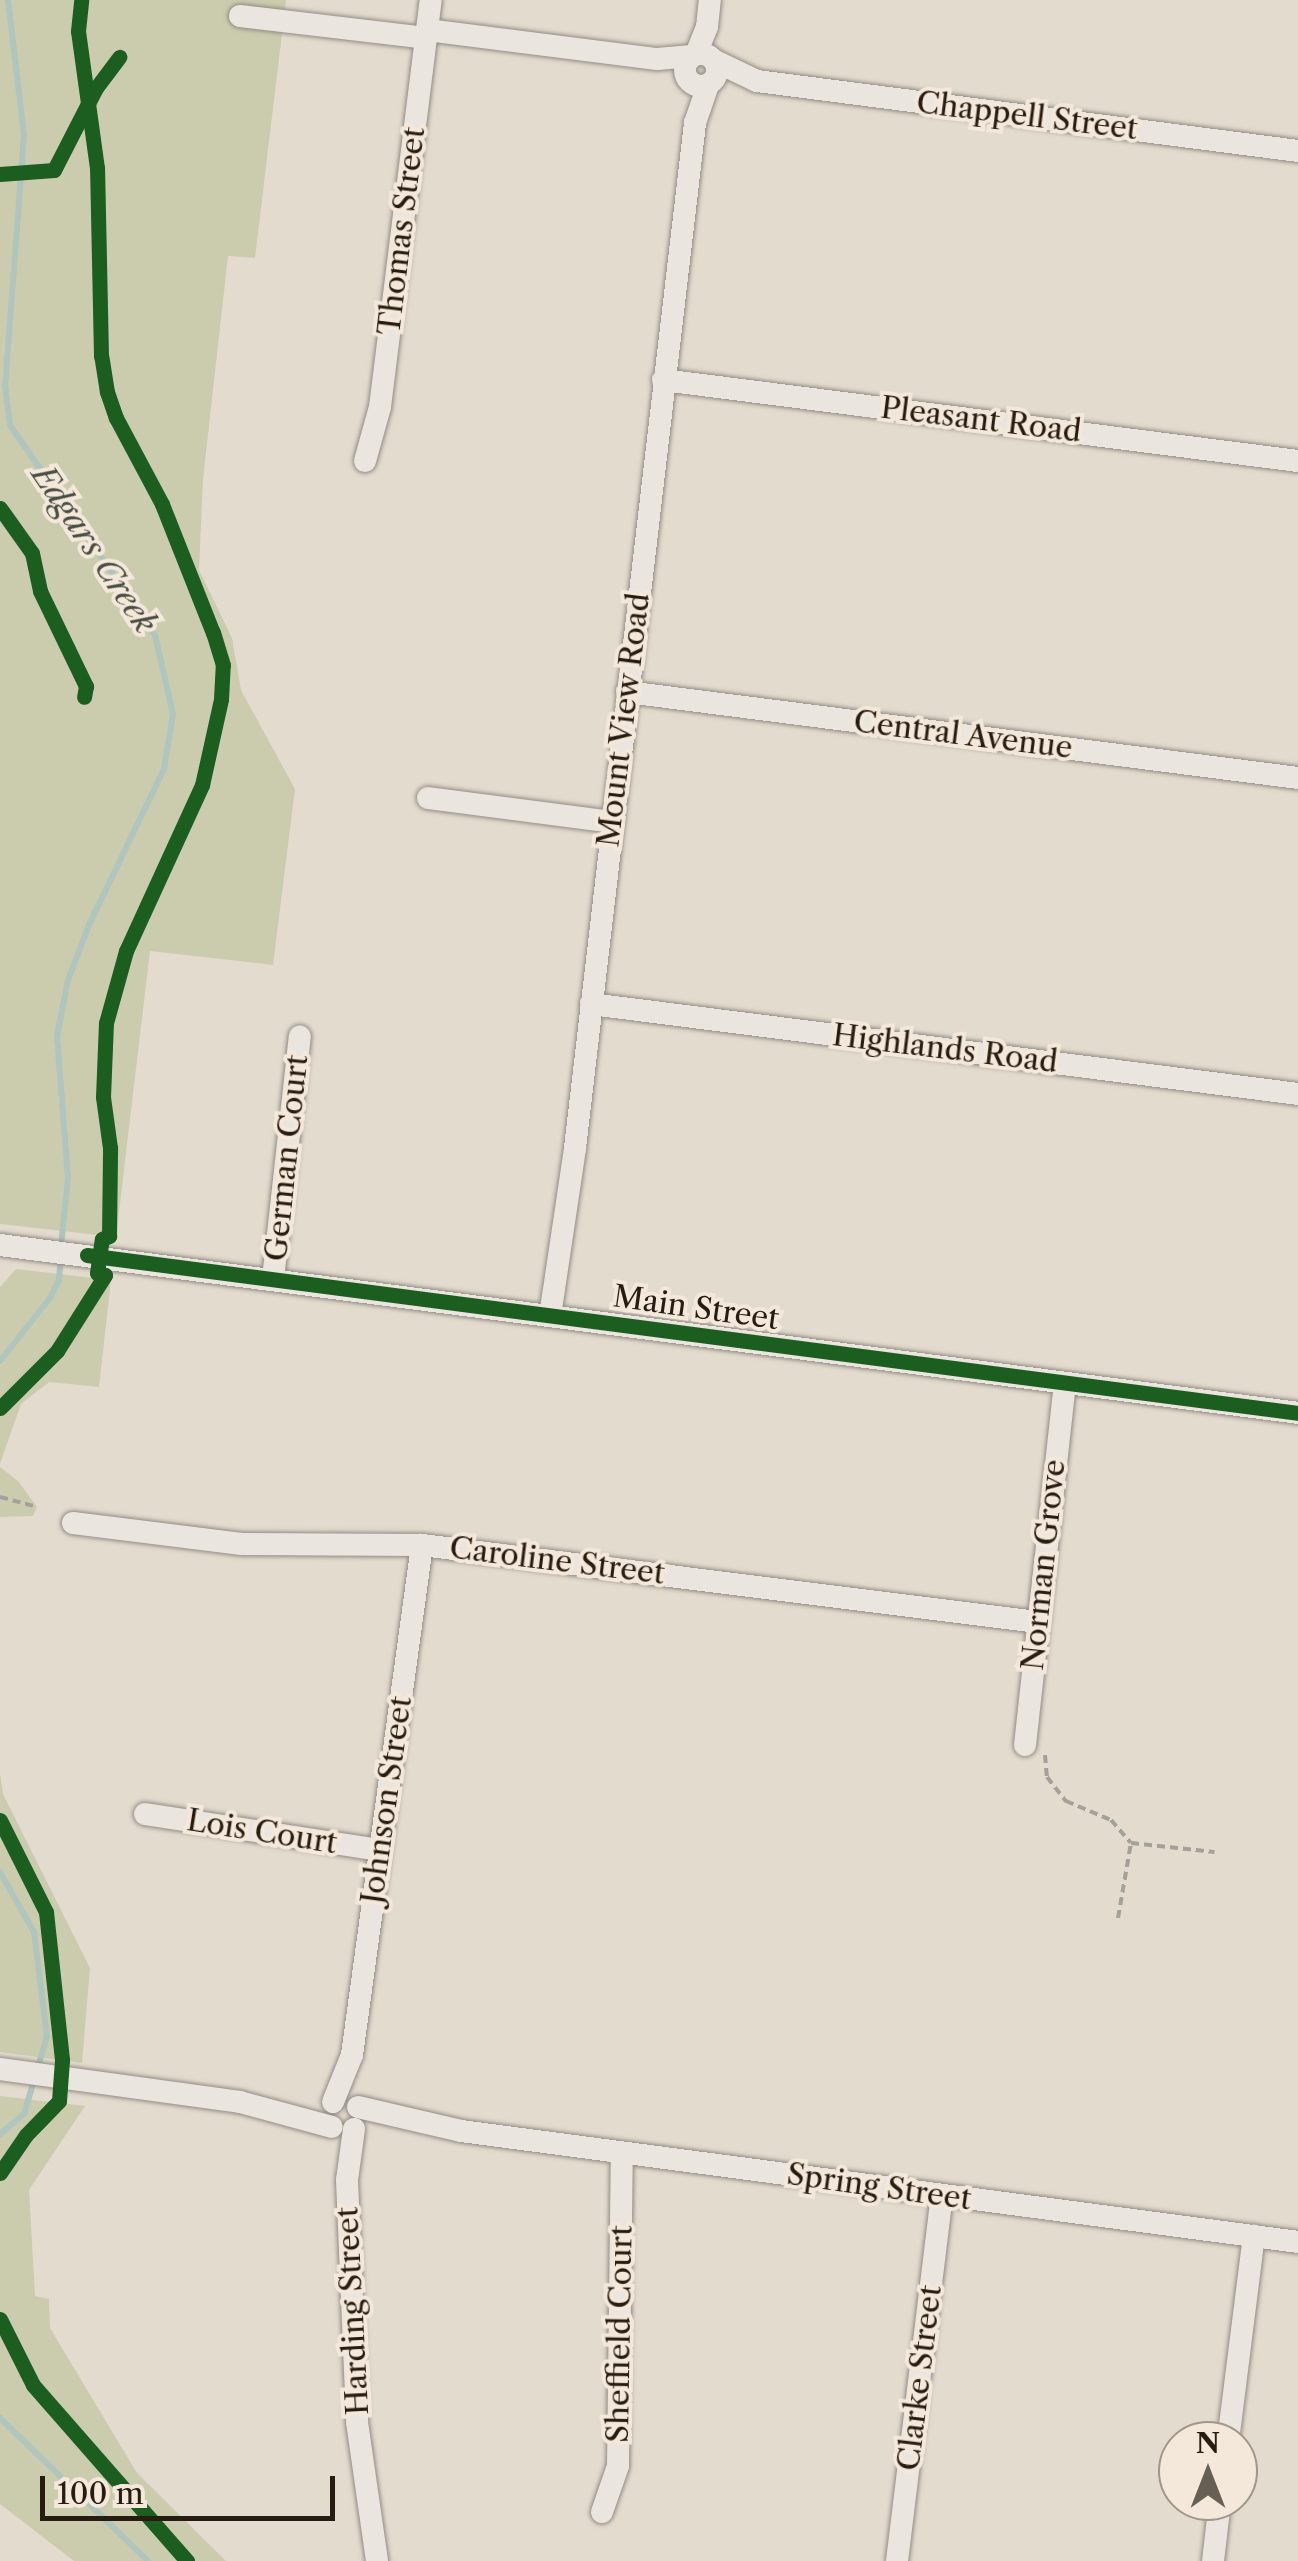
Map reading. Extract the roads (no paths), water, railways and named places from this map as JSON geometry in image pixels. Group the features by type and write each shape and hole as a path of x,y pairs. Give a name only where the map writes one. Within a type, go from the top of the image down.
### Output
{"street":[{"name":"Thomas Street","path":"364,460 380,407 430,0"},
{"name":"Mount View Road","path":"550,1316 592,1004 710,0"},
{"path":"240,16 656,59 702,70"},
{"name":"Chappell Street","path":"702,70 756,81 1298,151"},
{"name":"Pleasant Road","path":"663,380 1298,461"},
{"name":"Central Avenue","path":"627,692 1298,778"},
{"path":"428,798 612,822"},
{"name":"Highlands Road","path":"592,1004 1298,1094"},
{"name":"German Court","path":"273,1280 300,1036"},
{"name":"Main Street","path":"0,1244 1298,1413"},
{"name":"Norman Grove","path":"1035,1747 1038,1622 1065,1384"},
{"name":"Caroline Street","path":"74,1522 242,1544 422,1545 1038,1622"},
{"name":"Johnson Street","path":"344,2116 422,1545"},
{"name":"Lois Court","path":"145,1814 379,1850"},
{"name":"Spring Street","path":"0,2069 1298,2242"},
{"name":"Harding Street","path":"344,2116 357,2422 377,2561"},
{"name":"Sheffield Court","path":"602,2512 618,2466 622,2153"},
{"name":"Clarke Street","path":"896,2561 942,2196"},
{"path":"1231,2421 1254,2236"},
{"path":"1213,2561 1218,2521"}],"waterway":[{"name":"Edgars Creek","path":"8,0 24,135 5,385 10,425 155,635 173,714 164,769 89,925 68,980 57,1036 68,1178 61,1246"},
{"name":"Edgars Creek","path":"0,1361 50,1298 59,1280 61,1258"},
{"name":"Edgars Creek","path":"0,1872 34,1932 47,2036 24,2114 0,2134"},
{"name":"Edgars Creek","path":"0,2418 148,2561"}]}
